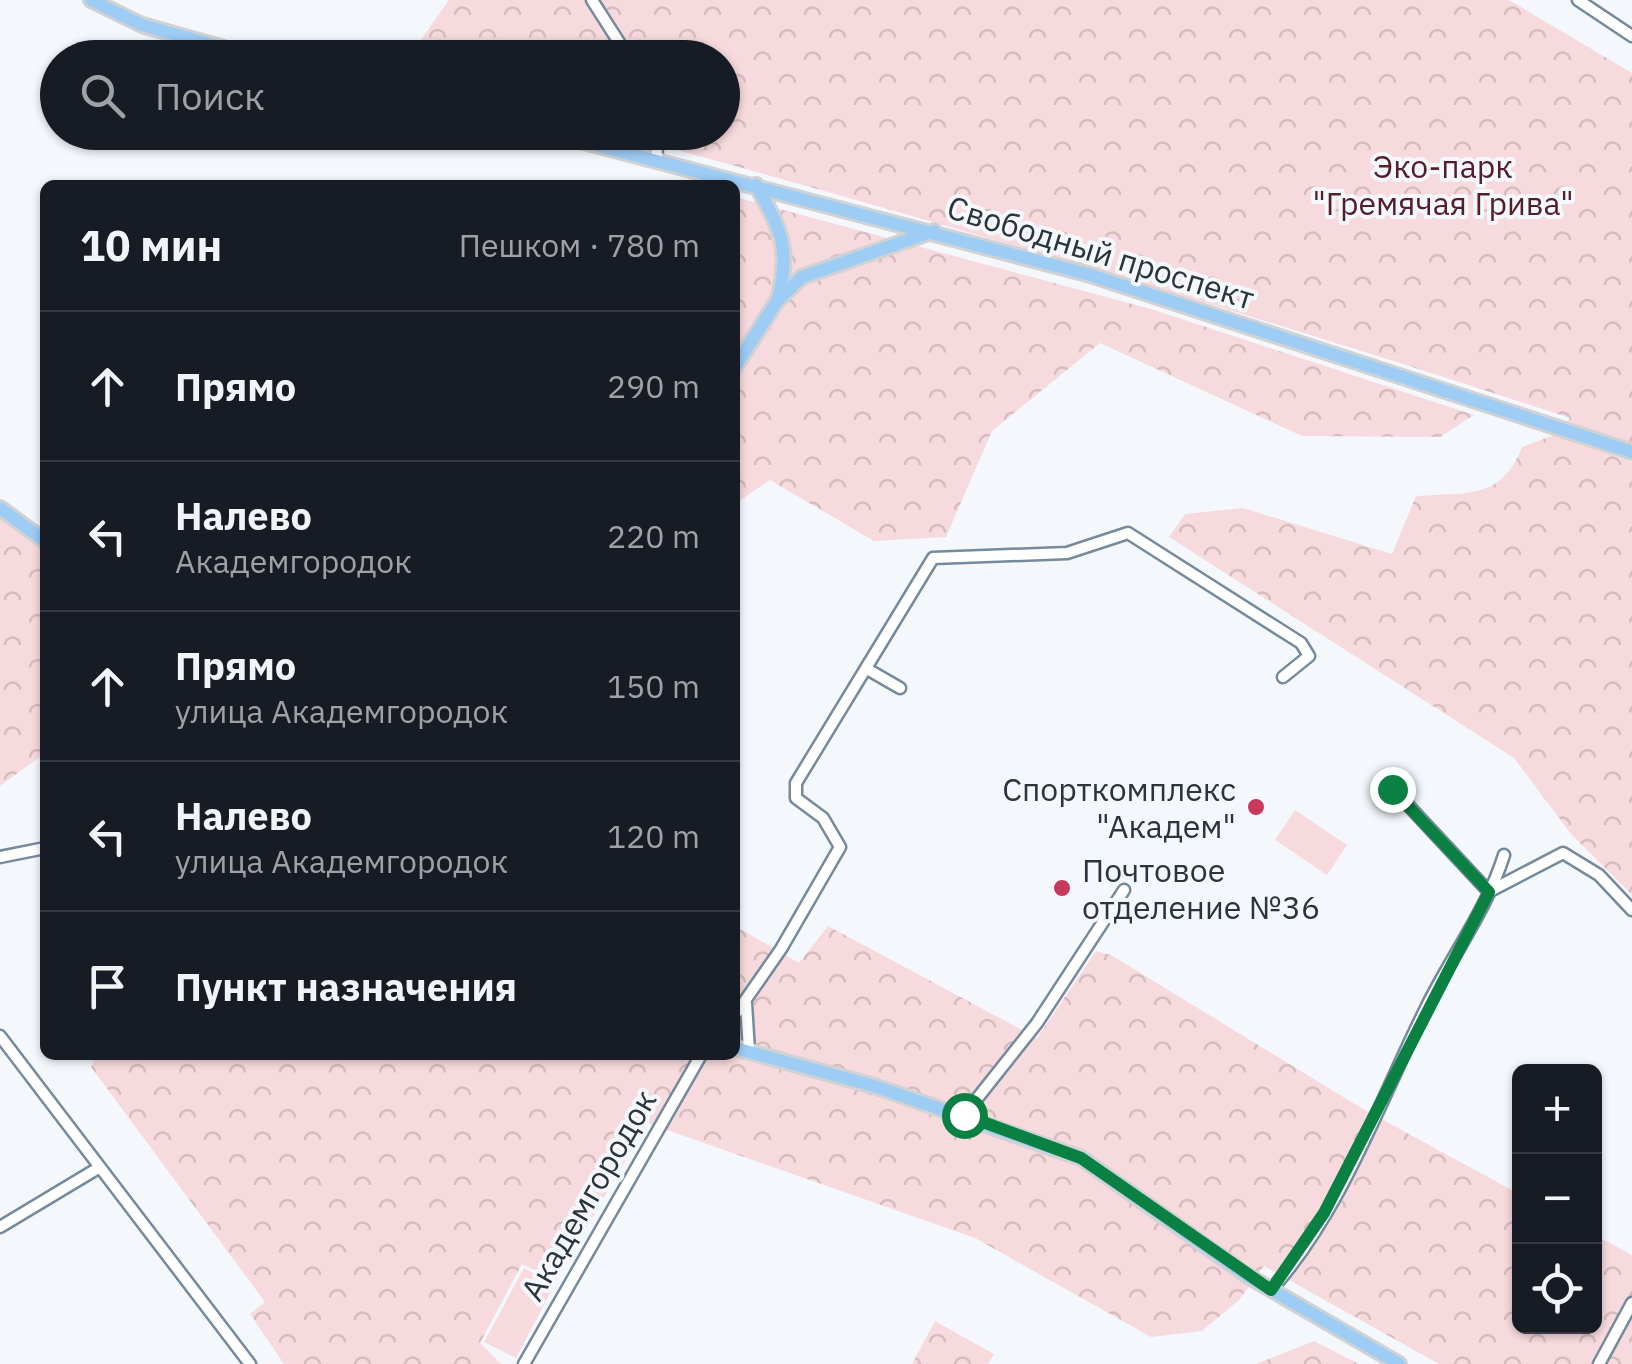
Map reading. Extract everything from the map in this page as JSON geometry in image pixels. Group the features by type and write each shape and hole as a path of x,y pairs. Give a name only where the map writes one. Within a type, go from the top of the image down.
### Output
{"main road":[{"path":"91,0 142,25 195,40"},
{"name":"Свободный проспект","path":"620,150 737,180"},
{"name":"Свободный проспект","path":"740,181 935,231 1285,336 1632,452"},
{"path":"756,185 782,236 786,265 778,301"},
{"path":"740,358 778,301 811,273 935,231"},
{"path":"0,508 40,537"},
{"path":"742,1050 964,1115 1081,1158 1271,1290 1400,1364"}],"street":[{"path":"592,0 618,40"},
{"path":"1578,0 1632,36"},
{"path":"657,150 657,159"},
{"path":"740,1010 837,860 840,847 822,818 796,798 795,788 934,558 1067,554 1128,533 1301,643 1309,656 1284,677"},
{"path":"867,668 900,688"},
{"path":"1392,789 1489,892"},
{"path":"0,857 40,849"},
{"path":"1489,892 1562,853 1599,875 1632,910"},
{"path":"1271,1290 1324,1213 1489,892 1504,854"},
{"path":"964,1115 1036,1022 1124,890"},
{"path":"742,1050 746,1003"},
{"path":"0,1036 250,1364"},
{"name":"Академгородок","path":"524,1364 698,1060"},
{"path":"0,1226 100,1166"},
{"path":"1599,1364 1632,1302"}],"green space":[{"name":"Эко-парк \"Гремячая Грива\"","path":"449,0 1509,0 1632,73 1632,443 1567,422 1570,418 1214,306 676,150 740,150 740,40 421,40"},
{"path":"740,198 1151,309 1474,415 1440,437 1302,436 1100,343 992,431 946,537 874,541 770,480 740,501"},
{"path":"1554,435 1632,462 1632,895 1571,834 1514,758 1169,537 1185,514 1243,508 1392,554 1416,496 1466,493 1492,485 1504,477 1522,447"},
{"path":"0,514 40,543 40,757 0,786"},
{"path":"1295,810 1347,845 1327,875 1275,840"},
{"path":"828,926 1037,1038 1096,951 1111,955 1363,1109 1512,1190 1512,1334 1602,1334 1602,1239 1632,1255 1632,1364 1439,1364 1264,1266 1239,1300 1202,1331 1151,1337 975,1238 647,1123 556,1281 522,1264 480,1343 501,1364 284,1364 250,1314 265,1302 91,1067 94,1060 740,1060 740,929 799,963"},
{"path":"524,1268 555,1284 516,1358 484,1342"},
{"path":"935,1321 994,1354 988,1364 912,1364"},
{"path":"1314,1341 1359,1364 1256,1364"}],"place":[{"name":"Спорткомплекс \"Академ\"","path":"1256,807"},
{"name":"Почтовое отделение №36","path":"1062,888"}],"route":[{"path":"964,1115 1081,1158 1271,1290 1324,1213 1448,964 1489,892 1392,789"}]}
